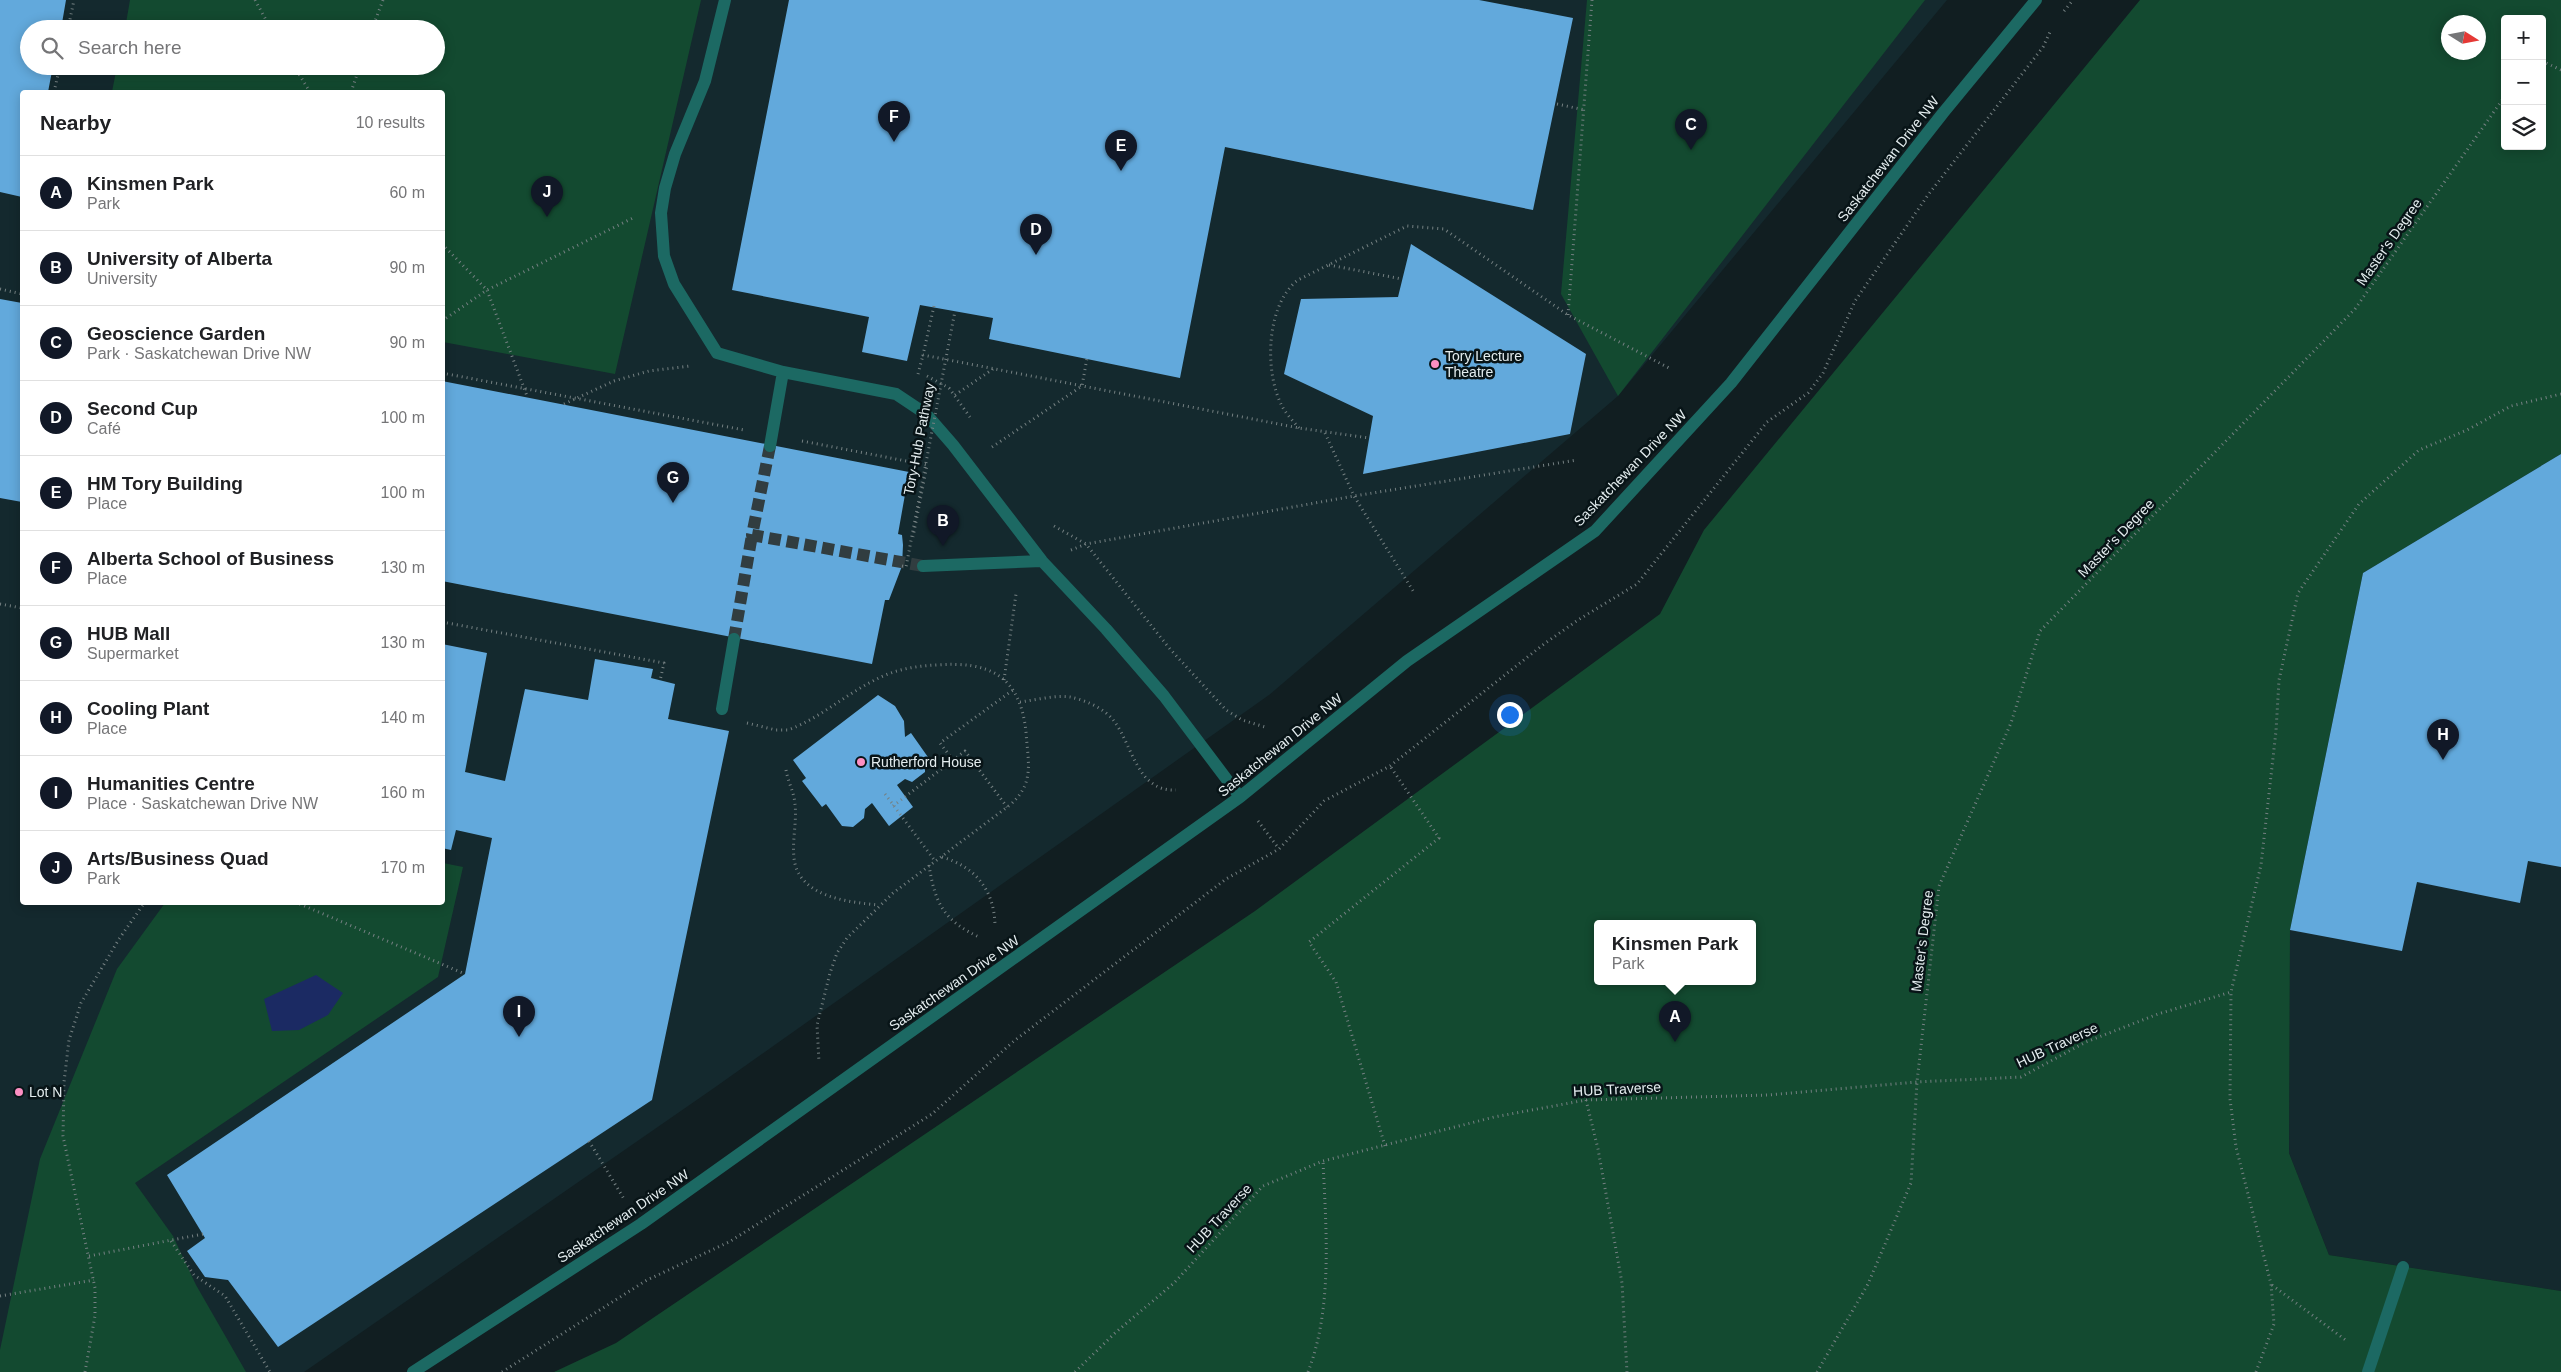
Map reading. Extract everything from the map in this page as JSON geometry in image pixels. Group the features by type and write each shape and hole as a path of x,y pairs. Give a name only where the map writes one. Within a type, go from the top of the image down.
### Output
{"street":[{"path":"725,0 705,81 675,154 665,188 661,213 664,256 674,284 717,353 783,372 896,394 913,403 926,414 953,445 1042,561 1106,629 1164,696 1240,797"},
{"name":"Saskatchewan Drive NW","path":"413,1372 641,1224 1240,797 1407,661 1595,531 1731,383 1943,113 2036,0"},
{"path":"770,446 783,372"},
{"path":"923,566 1042,561"},
{"path":"722,709 734,639"},
{"path":"2368,1372 2403,1267"}],"path":[{"path":"70,20 74,0"},
{"path":"254,0 266,20"},
{"path":"375,20 383,0"},
{"path":"1568,315 1592,0"},
{"path":"2546,63 2561,70"},
{"path":"54,90 58,75"},
{"path":"300,75 309,90"},
{"path":"352,90 357,75"},
{"name":"Master's Degree","path":"1817,1372 1868,1284 1911,1183 1917,1082 1939,886 2011,723 2040,631 2356,309 2501,102"},
{"path":"1557,104 1585,110"},
{"path":"445,319 488,290 627,219 661,213"},
{"path":"1298,428 1282,408 1273,381 1271,340 1279,302 1288,288 1407,226 1444,229 1568,315 1669,368"},
{"path":"445,247 488,290 528,396"},
{"path":"1329,265 1402,279"},
{"path":"0,290 20,294"},
{"path":"934,306 923,355 1298,428 1369,438"},
{"name":"Tory-Hub Pathway","path":"902,566 906,567 955,311"},
{"path":"564,404 614,381 649,372 696,365 717,353"},
{"path":"990,449 1082,386 1087,358"},
{"path":"950,399 994,369"},
{"path":"919,373 943,384 956,395 975,425"},
{"path":"445,374 745,430"},
{"path":"2256,1372 2274,1324 2271,1284 2257,1221 2236,1147 2230,1099 2231,992 2261,865 2276,732 2279,680 2298,593 2359,504 2419,450 2467,430 2511,406 2561,394"},
{"path":"1324,432 1354,496 1415,594"},
{"path":"794,440 927,465 913,539"},
{"path":"985,441 994,456"},
{"path":"1042,561 1086,544 1354,496 1577,460"},
{"path":"1050,523 1086,544 1170,650 1226,710 1242,720 1265,727"},
{"path":"1004,680 1016,594"},
{"path":"0,604 20,608"},
{"path":"445,623 664,663 660,681"},
{"path":"722,709 749,724 776,730 788,730 880,677 907,668 945,664 977,665 1004,680 1020,702 1024,719 1028,777 1022,793 1007,807 878,905 847,938 833,964 817,1025 819,1062"},
{"path":"953,760 940,743 1013,690"},
{"path":"1020,702 1068,697 1096,706 1114,720 1145,778 1159,790 1176,790"},
{"path":"893,806 965,751 1007,807"},
{"path":"1385,1146 1336,982 1309,942 1439,838 1390,766"},
{"path":"786,770 795,803 794,860 804,880 813,888 833,898 878,905"},
{"path":"885,794 935,861"},
{"path":"1240,797 1279,849"},
{"path":"941,857 958,862 981,880 992,900 995,927"},
{"path":"929,865 938,902 953,922 981,938"},
{"path":"85,1372 95,1316 94,1280 63,1136 64,1082 69,1040 81,1003 119,939 143,905"},
{"path":"302,905 465,974"},
{"name":"HUB Traverse","path":"1075,1372 1115,1334 1174,1283 1263,1186 1323,1161 1494,1117 1586,1100 1768,1095 1917,1082 2021,1077 2086,1042 2158,1014 2231,992"},
{"path":"1586,1100 1598,1149 1622,1283 1627,1372"},
{"path":"588,1141 618,1191 641,1224"},
{"path":"1308,1372 1316,1353 1328,1265 1323,1161"},
{"path":"89,1256 203,1234"},
{"path":"171,1241 194,1275 225,1296 270,1372"},
{"path":"0,1296 94,1280"},
{"path":"2271,1284 2373,1360"}],"shaded area":[{"path":"0,0 1947,0 1618,396 1269,695 714,1088 304,1372 0,1372"},
{"path":"2561,454 2561,1291 2329,1255 2289,1153 2290,930 2363,573"}],"green space":[{"path":"130,0 701,0 615,374 445,342 445,90 112,90 115,75 445,75 445,20 127,20"},
{"path":"1587,0 1925,0 1618,396 1561,294"},
{"path":"2140,0 2561,0 2561,454 2363,573 2290,930 2289,1153 2329,1255 2561,1291 2561,1372 554,1372 616,1343 1255,911 1660,614 1704,530"},
{"path":"445,863 463,867 438,977 135,1183 173,1236 196,1285 246,1372 0,1372 0,1350 40,1159 117,969 164,905 445,905"}],"water":[{"path":"316,975 343,993 328,1015 299,1030 272,1031 264,999"}],"building":[{"path":"0,0 66,0 63,20 20,20 20,75 51,75 48,90 20,90 20,197 0,192"},
{"path":"789,0 1479,0 1573,18 1533,210 1225,147 1180,378 989,339 993,318 920,305 907,361 862,352 869,317 732,290"},
{"name":"Tory Lecture Theatre","path":"1411,244 1586,354 1570,434 1363,474 1373,416 1284,374 1301,299 1398,297"},
{"path":"0,299 20,303 20,502 0,498"},
{"path":"445,382 909,472 898,534 902,535 902,566 889,600 885,600 872,664 445,582"},
{"path":"2561,454 2561,867 2528,861 2520,903 2417,882 2402,951 2290,930 2363,573"},
{"path":"445,645 487,653 465,772 505,781 525,689 588,700 595,659 653,669 651,678 675,684 668,719 729,731 652,1100 278,1347 228,1280 205,1277 187,1251 205,1238 167,1175 465,974 492,838 456,830 451,850 445,849"},
{"name":"Rutherford House","path":"878,695 895,706 904,721 905,737 911,733 930,760 925,763 925,772 912,782 905,779 897,785 913,807 889,826 872,803 865,809 864,818 853,827 842,826 826,804 822,807 802,781 806,778 793,760"}],"tunnel":[{"path":"770,446 752,535 923,566"},
{"path":"734,639 752,535"}],"place":[{"name":"Alberta School of Business","path":"894,142"},
{"name":"Geoscience Garden","path":"1691,150"},
{"name":"HM Tory Building","path":"1121,171"},
{"name":"Arts/Business Quad","path":"547,217"},
{"name":"Second Cup","path":"1036,255"},
{"name":"Tory Lecture Theatre","path":"1435,364"},
{"name":"HUB Mall","path":"673,503"},
{"name":"University of Alberta","path":"943,546"},
{"name":"Cooling Plant","path":"2443,760"},
{"name":"Rutherford House","path":"861,762"},
{"name":"Humanities Centre","path":"519,1037"},
{"name":"Kinsmen Park","path":"1675,1042"},
{"name":"Lot N","path":"19,1092"}]}
